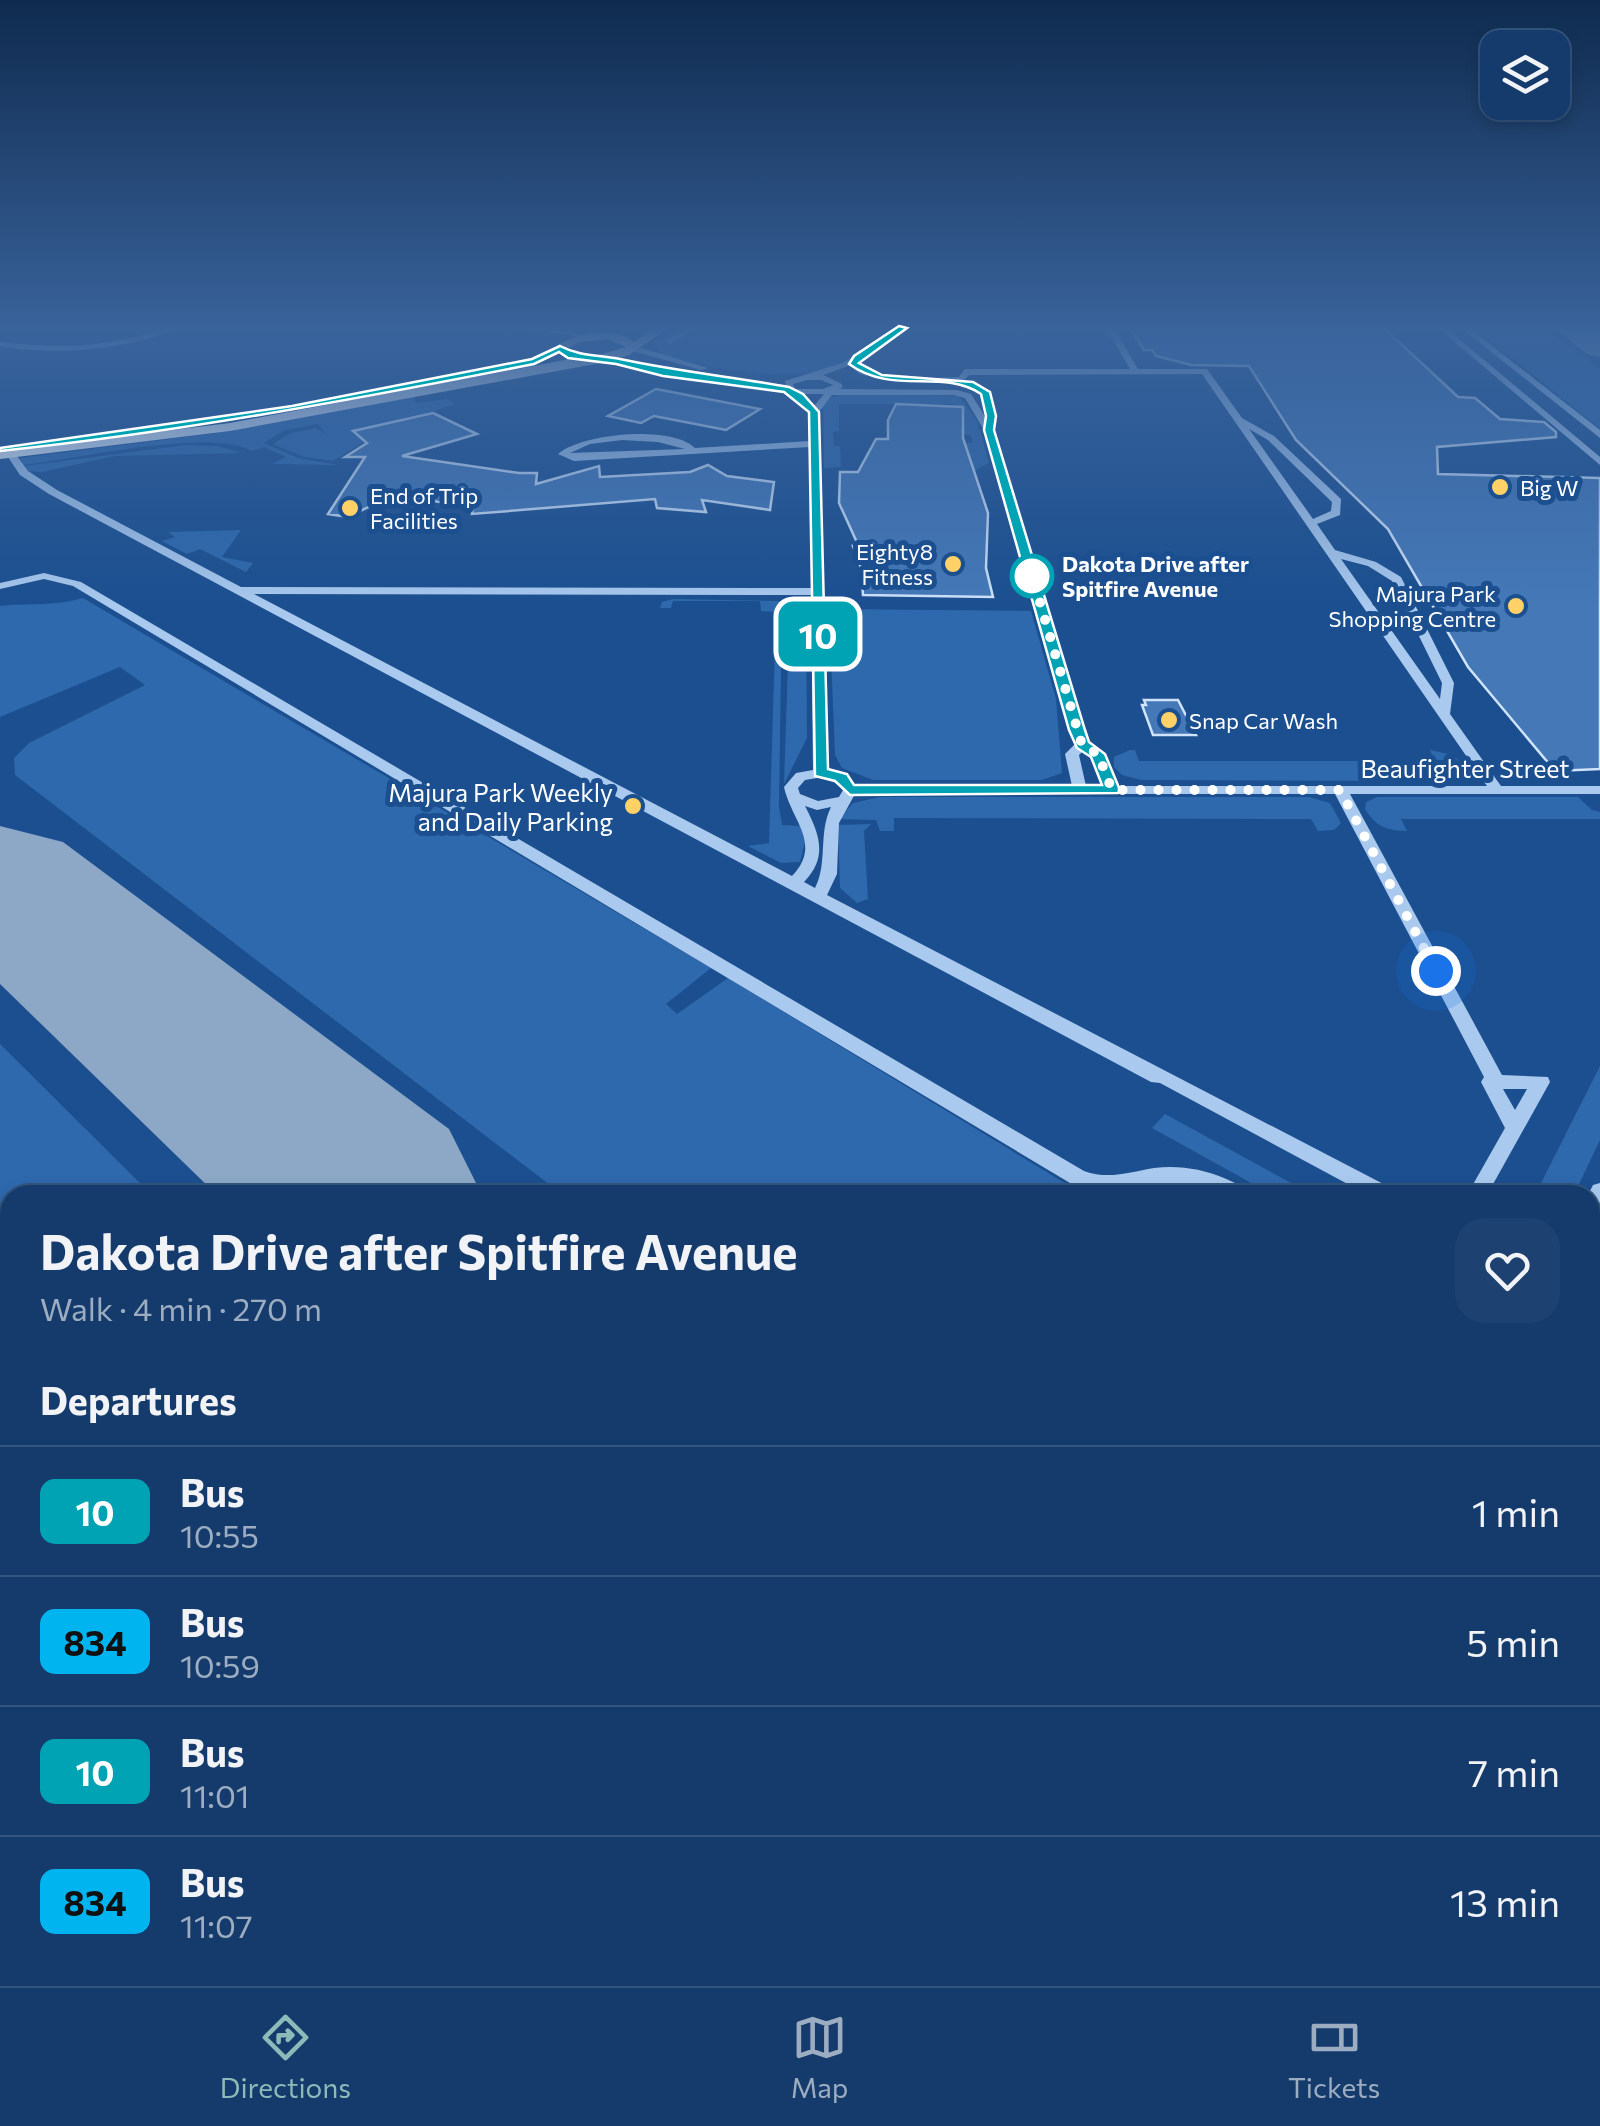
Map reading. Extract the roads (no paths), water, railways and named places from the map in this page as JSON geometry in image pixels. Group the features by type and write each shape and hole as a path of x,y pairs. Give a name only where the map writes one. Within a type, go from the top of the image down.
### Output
{"main road":[{"path":"4,453 221,421"},
{"path":"4,453 264,421"}],"street":[{"path":"814,421 820,772"},
{"path":"983,421 1082,745 1098,754 1112,790"},
{"path":"989,421 989,430"},
{"path":"1240,421 1496,790"},
{"path":"1241,421 1267,434 1336,501 1336,512 1311,523"},
{"path":"1551,421 1600,462"},
{"path":"692,452 685,444 648,438 582,442 563,455 578,458 692,452 815,444"},
{"path":"4,453 20,468 17,477 38,482 1367,1185"},
{"path":"1332,553 1372,564 1397,579 1448,683 1450,696 1445,712"},
{"path":"0,586 44,576 77,584 1077,1177 1113,1185"},
{"path":"237,590 536,588 652,592 667,597 818,592"},
{"path":"1080,790 1072,754 1082,745"},
{"path":"793,884 808,870 813,855 810,831 791,786 798,778 820,772 841,778 847,795 830,821 830,876 817,897"},
{"name":"Beaufighter Street","path":"792,793 800,802 816,806 847,795 1080,790 1600,790"},
{"path":"1340,790 1516,1130"},
{"path":"1484,1185 1541,1082 1493,1082"},
{"path":"1121,1185 1186,1175 1221,1185"}],"place":[{"name":"Big W","path":"1500,487"},
{"name":"End of Trip Facilities","path":"350,508"},
{"name":"Eighty8 Fitness","path":"953,564"},
{"name":"Dakota Drive after Spitfire Avenue","path":"1032,576"},
{"name":"Majura Park Shopping Centre","path":"1516,606"},
{"name":"Snap Car Wash","path":"1169,720"},
{"name":"Majura Park Weekly and Daily Parking","path":"633,806"}]}
